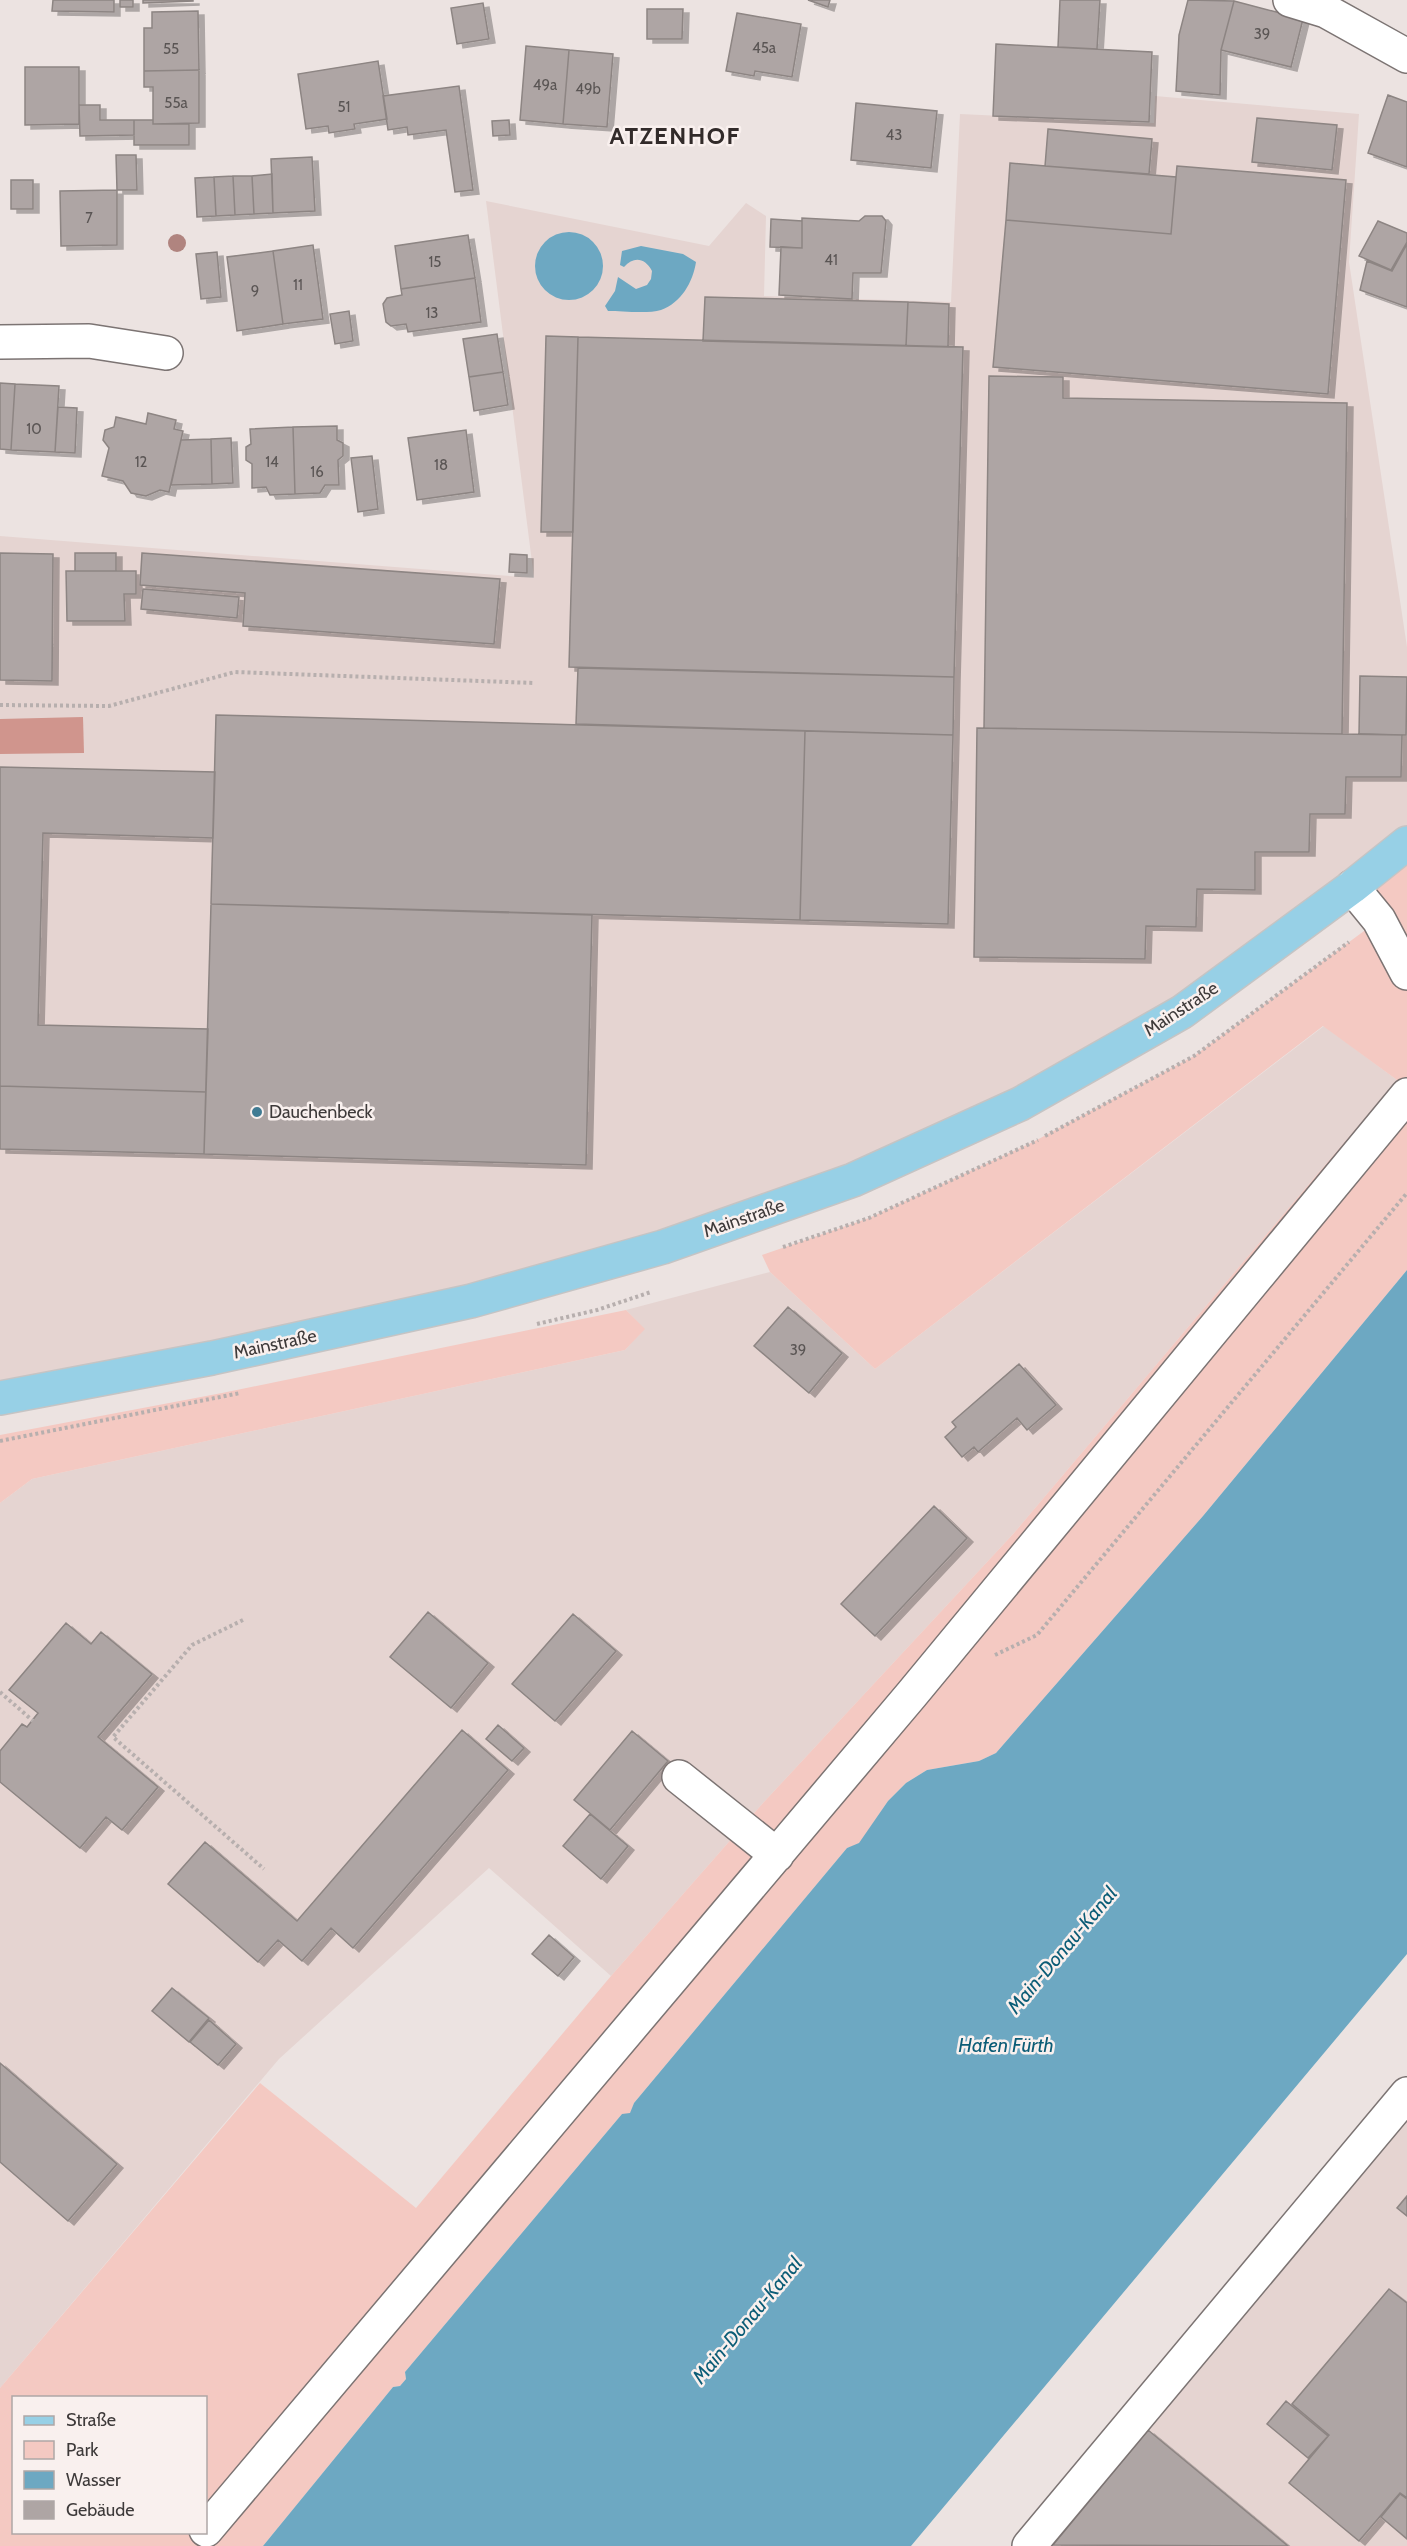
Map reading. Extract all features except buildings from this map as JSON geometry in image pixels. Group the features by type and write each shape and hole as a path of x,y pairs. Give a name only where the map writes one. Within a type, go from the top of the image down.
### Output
{"main road":[{"name":"Mainstraße","path":"0,1398 212,1358 471,1301 663,1247 853,1180 1020,1104 1182,1012 1352,887 1407,843"}],"street":[{"path":"1290,0 1326,11 1407,56"},
{"path":"0,342 89,341 166,353"},
{"path":"1352,887 1379,920 1407,974"},
{"path":"207,2529 777,1855 1407,1095"},
{"path":"679,1777 777,1855"},
{"path":"1029,2546 1407,2094"},
{"path":"192,2546 202,2534"}],"path":[{"path":"0,705 109,706 235,672 534,683"},
{"path":"985,1659 1037,1635 1407,1193"},
{"path":"243,1620 192,1646 113,1737 264,1869"},
{"path":"0,1692 33,1721"}],"shaded area":[{"path":"1155,96 1359,114 1349,262 1407,647 1407,843 1020,1104 663,1247 0,1398 0,536 534,578 486,201 709,246 746,203 766,216 764,296 951,302 960,114 1154,123"},
{"path":"83,717 84,753 0,754 0,719"},
{"path":"1324,1026 1397,1080 1014,1533 763,1803 611,1976 489,1868 279,2059 0,2388 0,1503 32,1479 625,1350 644,1329 626,1310 770,1272 875,1369"},
{"path":"1407,2115 1407,2546 1045,2546"}],"green space":[{"path":"1407,843 1407,1270 1203,1516 996,1753 979,1761 927,1770 906,1783 888,1801 859,1844 847,1848 634,2103 630,2114 622,2114 405,2372 406,2379 400,2386 393,2387 263,2546 0,2546 0,2388 260,2083 416,2208 611,1976 763,1803 1014,1533 1397,1080 1323,1026 875,1369 770,1272 762,1255 869,1218 1033,1142 1194,1056 1379,920 1352,887"},
{"path":"626,1310 645,1329 625,1350 32,1479 0,1503 0,1435 222,1393"}],"water":[{"path":"576,232 588,238 597,247 603,259 601,279 593,290 576,300 562,300 545,290 537,279 535,259 545,242 556,234"},
{"path":"641,246 683,254 696,262 689,284 680,297 661,310 608,311 605,306 615,291 618,277 636,289 647,285 651,279 652,271 643,261 635,260 624,267 620,265 622,251"},
{"name":"Hafen Fürth","path":"1407,1270 1407,1954 911,2546 263,2546 393,2387 400,2386 406,2379 405,2372 622,2114 630,2113 634,2103 847,1848 859,1843 888,1801 906,1783 927,1770 979,1761 996,1753 1203,1516"}],"place":[{"name":"Dauchenbeck","path":"257,1112"}],"district":[{"name":"ATZENHOF","path":"675,135"}],"water label":[{"name":"Main-Donau-Kanal","path":"1062,1950"},
{"name":"Main-Donau-Kanal","path":"747,2320"}]}
